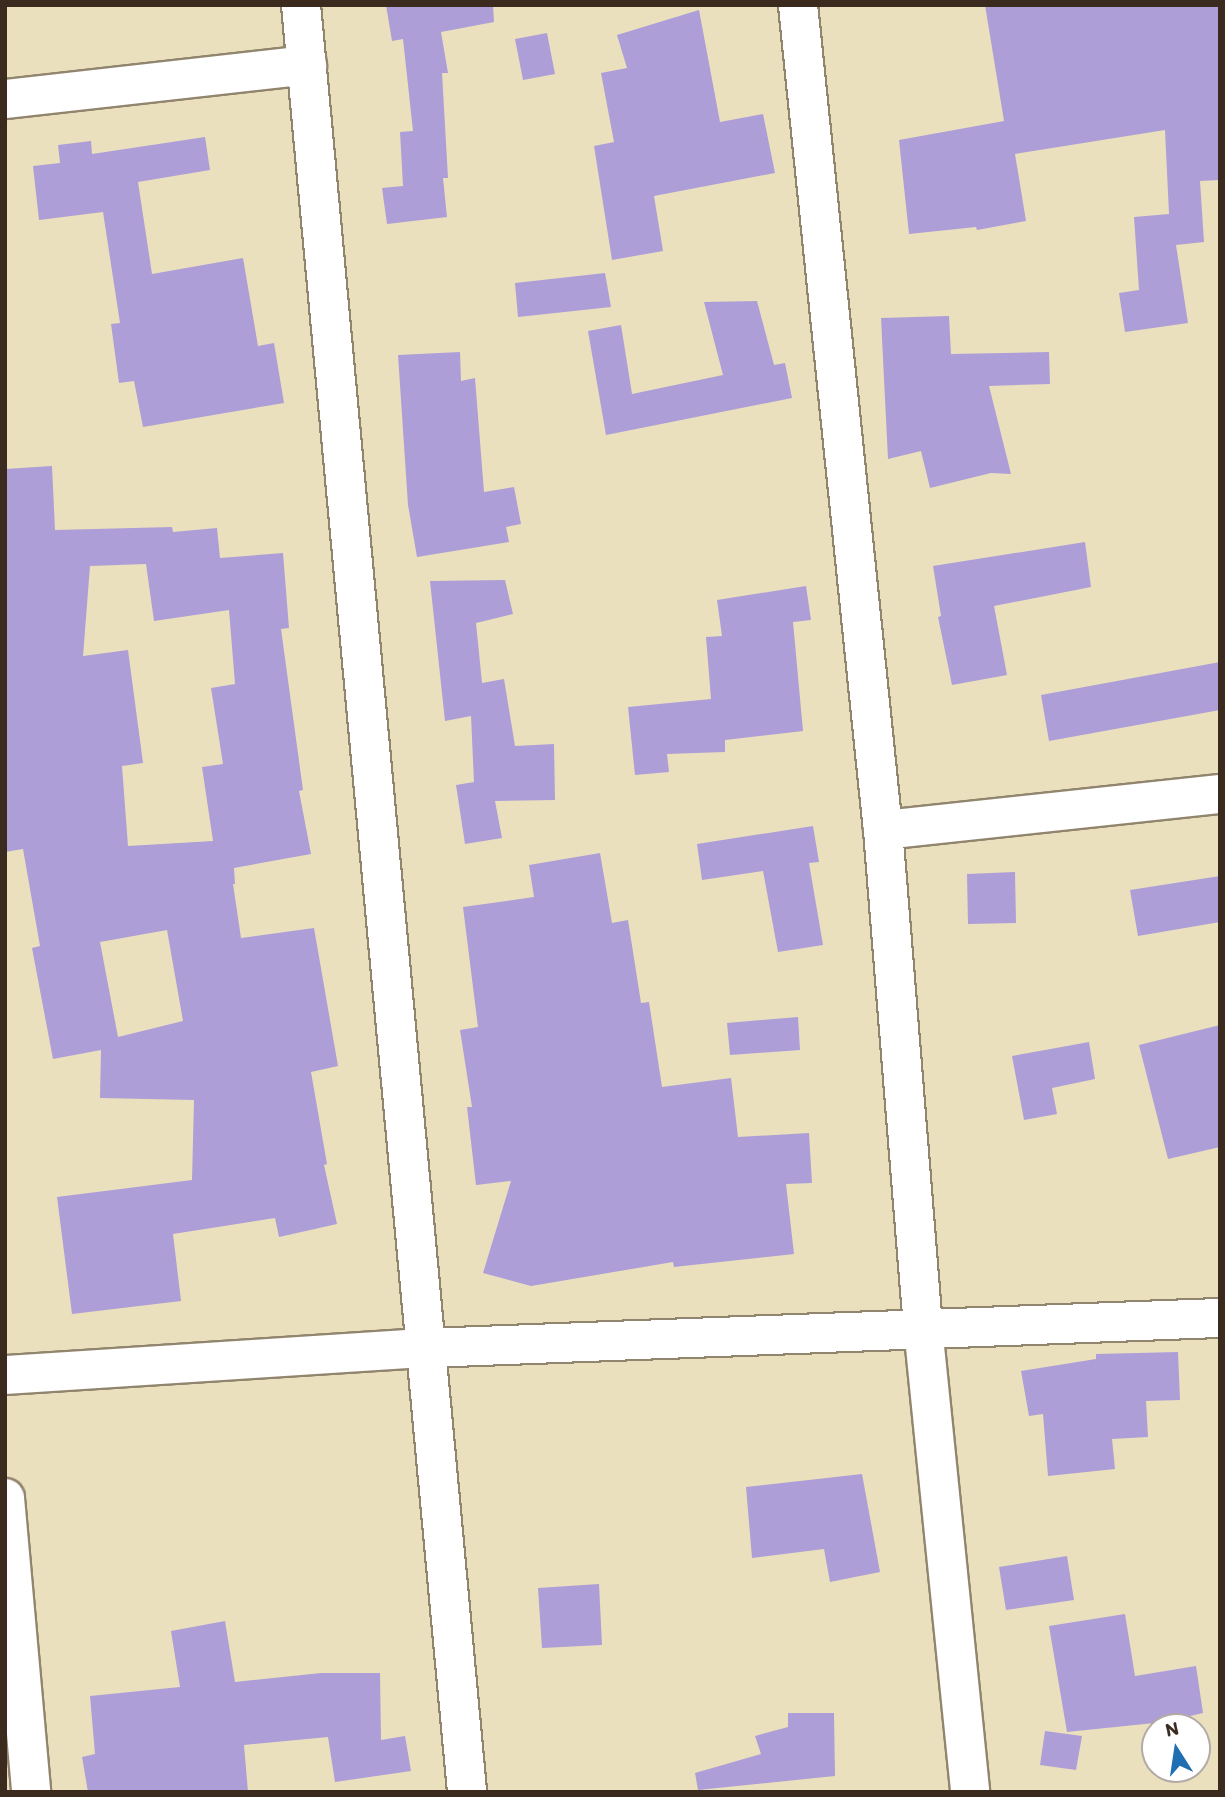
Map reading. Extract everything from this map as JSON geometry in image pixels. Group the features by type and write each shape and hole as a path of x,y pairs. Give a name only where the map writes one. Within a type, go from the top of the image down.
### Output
{"street":[{"path":"301,5 467,1792"},
{"path":"798,5 883,830 923,1327 970,1792"},
{"path":"5,99 307,65"},
{"path":"883,830 1220,794"},
{"path":"5,1375 427,1348 923,1327 1220,1318"},
{"path":"5,1498 32,1792"}],"building":[{"path":"386,5 493,5 494,22 441,32 448,73 442,73 448,178 443,178 447,217 387,224 382,188 403,186 400,132 413,131 403,39 392,41"},
{"path":"985,5 1220,5 1220,180 1200,181 1204,242 1176,245 1188,323 1125,332 1119,293 1139,290 1134,217 1169,214 1165,130 1015,154 1026,221 977,230 976,227 909,234 899,140 1004,121"},
{"path":"699,10 720,122 763,114 775,173 654,196 663,251 612,260 594,146 614,142 601,73 627,68 617,35"},
{"path":"547,33 555,74 523,80 515,39"},
{"path":"205,137 210,170 138,182 152,274 243,258 258,346 274,343 284,403 143,427 134,381 119,383 111,324 120,323 103,212 39,220 33,166 60,163 58,145 91,141 92,154"},
{"path":"605,273 611,307 518,317 515,283"},
{"path":"757,301 774,365 785,363 792,398 606,435 588,331 621,325 632,394 723,375 704,302"},
{"path":"949,316 951,354 1049,352 1050,384 989,386 1011,474 991,473 930,488 921,451 888,459 881,318"},
{"path":"460,352 461,381 475,378 484,492 514,487 521,524 506,527 509,542 417,557 408,505 398,355"},
{"path":"52,466 55,530 172,527 173,532 217,528 220,558 283,553 289,628 281,629 303,790 299,791 311,854 234,868 233,884 241,938 314,928 338,1066 311,1072 327,1164 324,1165 337,1224 279,1237 275,1218 173,1234 181,1301 72,1314 57,1197 192,1180 194,1100 100,1098 101,1050 53,1059 32,948 40,946 23,849 5,852 5,469","holes":["146,564 154,621 229,610 235,684 211,688 223,764 202,767 213,841 128,846 122,766 143,763 128,650 83,656 90,566","167,930 183,1021 118,1037 100,942"]},
{"path":"1085,542 1091,587 994,606 1007,675 952,685 938,617 941,616 933,566"},
{"path":"505,580 513,614 476,623 482,683 504,679 515,746 554,744 555,800 495,801 502,838 465,844 456,785 474,782 471,716 445,721 430,581"},
{"path":"806,586 811,620 793,622 803,731 725,740 725,752 667,754 669,772 635,775 628,707 711,699 706,637 722,636 717,600"},
{"path":"1220,662 1220,710 1049,741 1041,695"},
{"path":"813,826 819,862 809,863 823,945 778,952 763,871 702,880 697,844"},
{"path":"600,853 612,923 628,920 641,1003 649,1002 662,1087 731,1078 738,1137 809,1133 812,1183 786,1184 794,1254 674,1267 673,1262 531,1286 483,1273 511,1181 476,1185 467,1107 472,1107 460,1030 478,1027 463,907 534,897 529,865"},
{"path":"1015,872 1016,923 968,924 967,874"},
{"path":"1220,876 1220,922 1138,936 1130,890"},
{"path":"798,1017 800,1050 730,1055 727,1023"},
{"path":"1220,1025 1220,1147 1168,1159 1139,1045"},
{"path":"1089,1042 1095,1079 1052,1088 1057,1114 1024,1120 1012,1056"},
{"path":"1178,1352 1180,1400 1146,1401 1148,1437 1112,1439 1115,1469 1048,1476 1043,1414 1029,1416 1021,1371 1096,1359 1096,1354"},
{"path":"862,1474 880,1572 830,1582 824,1549 752,1558 746,1487"},
{"path":"1067,1556 1074,1600 1006,1610 999,1567"},
{"path":"599,1584 602,1645 542,1648 538,1588"},
{"path":"1125,1614 1135,1676 1196,1666 1203,1713 1141,1713 1141,1724 1067,1732 1049,1626"},
{"path":"225,1621 235,1682 321,1673 380,1673 381,1740 405,1736 411,1771 335,1782 328,1737 244,1745 248,1792 88,1792 82,1757 95,1754 90,1696 180,1687 171,1631"},
{"path":"788,1713 834,1713 835,1776 698,1790 695,1773 761,1754 755,1736 788,1727"},
{"path":"1045,1731 1082,1736 1076,1770 1040,1765"}]}
